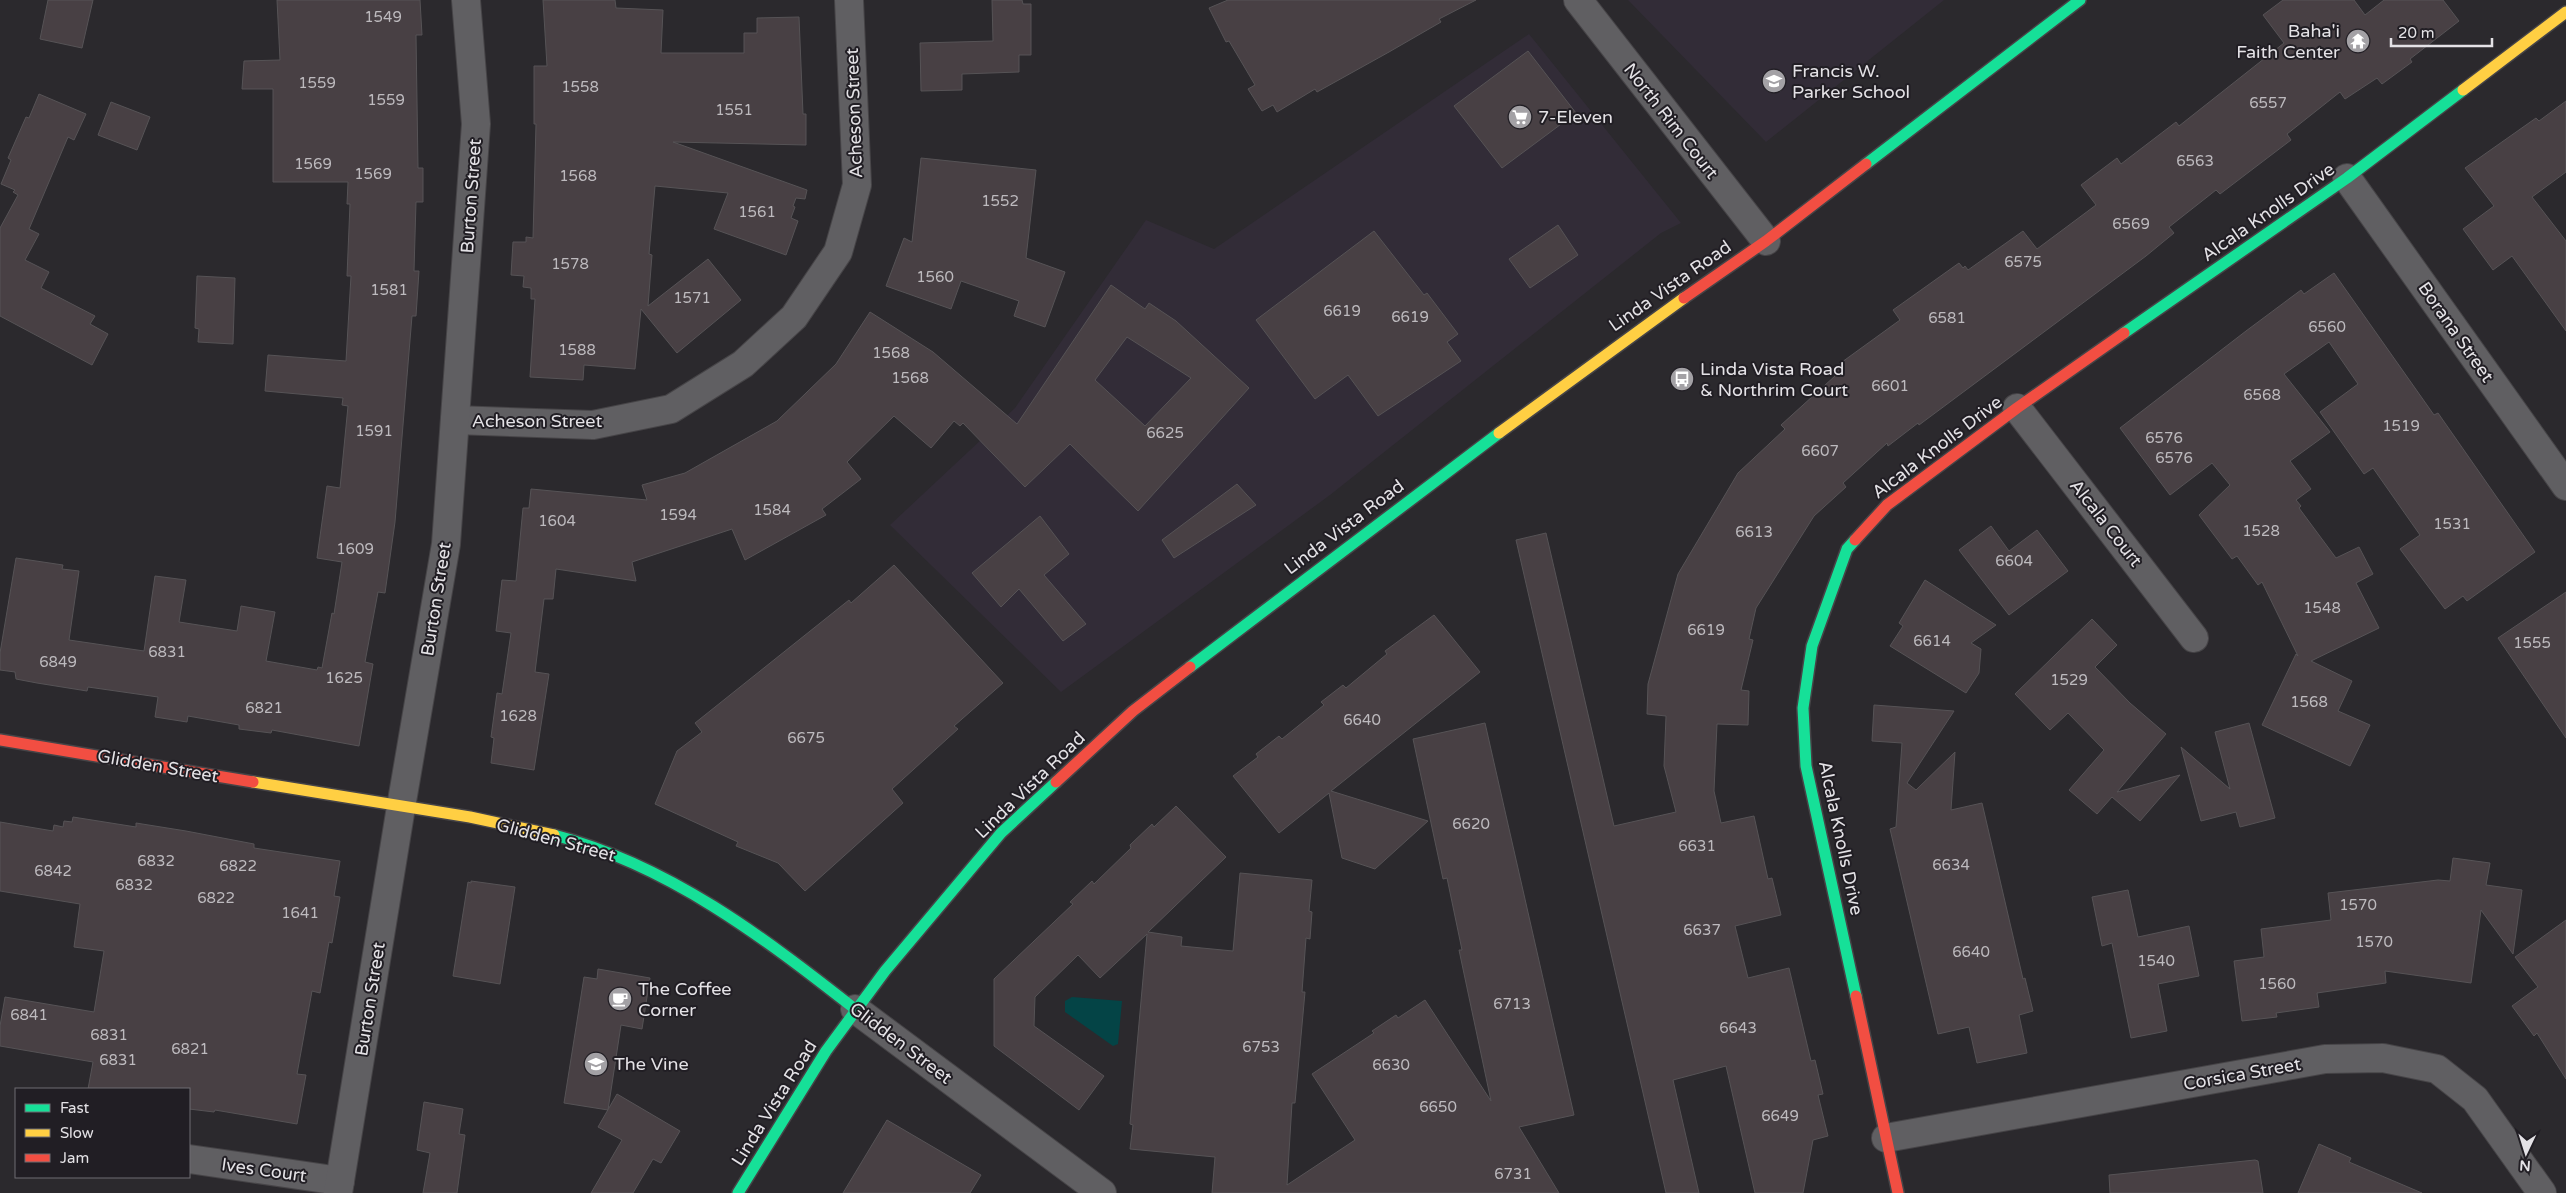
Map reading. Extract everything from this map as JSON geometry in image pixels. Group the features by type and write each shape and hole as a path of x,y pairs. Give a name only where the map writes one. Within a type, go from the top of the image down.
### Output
{"street":[{"name":"Burton Street","path":"339,1187 446,544 476,124 466,0"},
{"name":"Acheson Street","path":"455,420 593,425 671,409 743,364 794,316 838,252 857,185 849,0"},
{"name":"North Rim Court","path":"1578,0 1766,240"},
{"name":"Linda Vista Road","path":"738,1193 855,1009 1001,833 1133,711 1387,516 1649,322 1766,240 2080,0"},
{"name":"Alcala Knolls Drive","path":"1898,1193 1806,766 1803,708 1812,646 1847,549 1887,505 2017,408 2347,178 2566,12"},
{"name":"Borana Street","path":"2347,178 2566,486"},
{"name":"Alcala Court","path":"2017,408 2194,638"},
{"name":"Glidden Street","path":"0,740 541,832 591,846 630,861 685,888 744,925 1102,1193"},
{"name":"Corsica Street","path":"1886,1138 2324,1059 2383,1058 2437,1069 2475,1099 2542,1193"},
{"name":"Ives Court","path":"190,1159 339,1187"}],"shaded area":[{"name":"Francis W. Parker School","path":"1628,0 1944,0 1766,142"},
{"path":"1529,34 1681,223 1661,233 1330,495 1061,692 890,525 1015,408 1146,220 1214,249"}],"water":[{"path":"1072,997 1122,1001 1118,1044 1113,1046 1065,1012 1065,1001"}],"building":[{"path":"48,0 93,0 82,48 40,39"},
{"path":"277,0 420,0 422,35 416,35 418,168 423,168 423,202 416,202 414,271 419,271 416,316 412,316 395,522 385,593 378,592 365,662 373,664 359,746 272,730 271,733 239,729 239,725 188,716 187,722 155,717 158,697 88,687 87,691 37,683 16,679 15,672 0,670 0,653 16,558 63,565 62,569 79,571 69,640 144,651 155,576 186,580 179,622 237,631 241,606 275,612 266,661 317,670 318,667 322,668 332,613 334,614 342,562 317,558 327,486 340,488 348,406 342,405 343,398 265,391 268,355 346,361 351,276 347,276 350,204 347,204 348,182 273,182 273,89 242,89 244,61 280,60"},
{"path":"543,0 615,0 616,8 663,10 661,53 744,53 744,33 757,33 757,18 799,17 803,114 806,114 806,145 673,142 807,190 805,199 796,198 793,206 795,207 791,218 798,221 786,255 714,229 728,193 655,186 649,254 652,255 648,306 708,259 741,300 677,353 641,309 635,369 584,365 583,380 530,377 535,299 531,299 531,288 523,287 524,276 511,275 513,242 526,242 526,237 533,238 536,124 534,124 534,66 547,66"},
{"path":"992,0 1022,0 1023,4 1031,4 1031,55 1019,55 1019,72 962,74 962,90 921,91 920,43 993,41"},
{"path":"1228,0 1476,0 1439,19 1441,22 1389,52 1317,92 1315,89 1277,112 1273,105 1262,111 1248,89 1255,85 1229,41 1226,42 1209,8"},
{"path":"2283,0 2354,0 2365,15 2384,0 2443,0 2459,21 2410,59 2412,62 2382,84 2377,78 2345,99 2340,92 2287,134 2291,140 2220,194 2216,190 2169,227 2174,233 2146,256 1919,425 1918,423 1888,446 1887,443 1843,483 1846,487 1814,516 1756,608 1749,639 1753,640 1741,690 1749,691 1748,725 1717,724 1714,791 1721,823 1754,816 1768,879 1772,878 1781,915 1735,926 1748,978 1789,968 1811,1061 1815,1060 1823,1094 1818,1095 1828,1136 1813,1140 1803,1193 1755,1193 1726,1066 1673,1080 1699,1193 1666,1193 1516,540 1546,533 1614,826 1676,812 1664,766 1666,716 1647,714 1648,684 1678,574 1738,473 1785,429 1781,425 1835,376 1831,370 1900,320 1893,310 1959,263 1968,270 2023,231 2037,249 2096,205 2081,185 2117,158 2121,164 2176,122 2179,126 2284,43 2263,15"},
{"path":"1528,51 1576,113 1502,168 1454,106"},
{"path":"39,94 86,114 74,140 68,137 29,229 39,234 25,260 49,272 41,288 95,316 90,324 108,334 92,365 0,316 0,228 18,195 13,192 15,190 1,184 11,160 8,158 26,117 29,118"},
{"path":"2566,101 2566,172 2532,197 2566,241 2566,331 2512,256 2493,270 2463,229 2494,206 2465,168 2536,118 2539,121"},
{"path":"111,102 150,117 137,150 98,135"},
{"path":"921,158 1036,170 1026,258 1065,272 1045,327 1014,316 1019,301 961,281 951,309 886,286 904,238 912,242"},
{"path":"1558,225 1578,255 1530,288 1509,259"},
{"path":"1374,231 1424,295 1427,293 1458,334 1447,342 1461,361 1378,416 1348,375 1315,399 1256,320"},
{"path":"2334,273 2434,415 2438,413 2535,552 2467,601 2463,596 2445,609 2400,549 2420,535 2373,468 2364,474 2320,412 2358,384 2329,342 2284,374 2330,432 2290,461 2311,489 2296,500 2301,506 2299,508 2336,558 2359,547 2373,574 2356,583 2379,628 2311,661 2352,681 2338,711 2370,725 2350,766 2262,725 2296,654 2298,656 2262,582 2258,585 2237,556 2232,559 2199,515 2230,485 2212,463 2170,495 2120,428 2301,290 2304,294"},
{"path":"197,276 235,278 233,344 198,342 199,329 195,328"},
{"path":"1111,285 1145,309 1149,303 1176,321 1249,388 1138,511 1070,444 1025,487 963,423 960,426 954,421 931,448 894,416 847,462 861,479 822,509 826,515 745,560 732,529 632,562 636,581 556,569 553,599 544,599 535,672 549,674 534,770 491,763 494,738 491,737 497,693 502,694 511,633 496,631 502,580 516,581 523,508 529,508 531,489 647,500 642,485 685,473 777,421 836,364 870,312 933,352 1017,424","holes":["1127,337 1191,378 1145,426 1095,380"]},
{"path":"1237,484 1256,505 1174,558 1162,540"},
{"path":"1040,516 1069,554 1044,575 1086,624 1063,641 1019,589 1001,607 972,573"},
{"path":"1991,526 2009,551 2037,530 2068,571 2009,615 1959,550"},
{"path":"894,565 1003,683 954,726 958,729 892,789 903,803 805,891 778,863 736,846 738,842 655,804 677,751 702,732 695,723 849,600 851,603"},
{"path":"1925,580 1996,625 1971,643 1981,649 1979,673 1966,693 1890,646 1903,626 1899,623"},
{"path":"2566,592 2566,738 2498,638"},
{"path":"1434,615 1480,672 1331,791 1428,821 1375,869 1342,858 1329,793 1279,833 1233,776 1258,757 1256,754 1279,736 1282,739 1324,705 1321,702 1343,685 1346,688 1387,654 1385,651"},
{"path":"2092,619 2117,645 2095,667 2130,703 2166,734 2117,792 2180,775 2140,821 2112,797 2097,814 2069,790 2104,750 2068,713 2050,730 2015,694"},
{"path":"1874,705 1954,711 1907,783 1916,790 1955,752 1951,810 1982,803 2023,979 2025,978 2033,1011 2019,1015 2027,1053 1977,1063 1969,1027 1938,1034 1890,829 1896,827 1902,743 1872,741"},
{"path":"1485,723 1574,1115 1519,1127 1559,1193 1212,1193 1215,1157 1130,1149 1133,1125 1130,1124 1147,934 1100,978 1078,955 1035,997 1034,1026 1104,1076 1079,1110 994,1046 994,979 1073,904 1070,902 1092,881 1094,884 1131,848 1130,845 1152,824 1154,827 1176,806 1226,857 1148,932 1182,937 1181,946 1233,951 1240,873 1312,880 1309,911 1312,912 1310,939 1306,938 1302,992 1305,992 1295,1103 1292,1103 1287,1185 1355,1140 1312,1074 1374,1033 1372,1031 1396,1015 1398,1018 1425,1000 1491,1101 1459,950 1462,950 1447,878 1443,879 1413,739"},
{"path":"2249,723 2275,818 2240,827 2236,812 2201,821 2181,747 2230,789 2215,732"},
{"path":"73,817 136,827 136,823 254,844 254,848 340,861 334,896 340,897 332,943 329,942 320,993 312,991 297,1074 306,1075 297,1124 215,1110 214,1112 190,1109 190,1088 88,1088 93,1062 0,1046 0,1026 5,997 94,1012 104,951 74,947 80,904 0,891 0,822 53,831 54,825 63,827 64,821 72,822"},
{"path":"2453,858 2490,863 2486,885 2522,890 2513,954 2481,910 2471,983 2385,971 2386,983 2317,993 2319,1007 2276,1013 2277,1017 2242,1021 2234,961 2264,957 2261,929 2331,920 2328,893 2438,880 2450,881"},
{"path":"471,881 515,887 500,984 453,976 468,882 471,883"},
{"path":"2128,890 2138,937 2189,926 2199,976 2158,984 2167,1031 2131,1038 2112,943 2102,946 2092,897"},
{"path":"2566,920 2566,1079 2537,1033 2534,1036 2512,1006 2538,987 2515,957"},
{"path":"598,969 650,978 642,1029 621,1025 608,1110 564,1103 584,977 597,979"},
{"path":"617,1094 680,1131 661,1163 653,1159 633,1193 591,1193 622,1140 598,1127"},
{"path":"424,1102 463,1109 459,1134 465,1135 457,1193 423,1193 430,1153 417,1150"},
{"path":"887,1120 981,1175 970,1193 843,1193"},
{"path":"2319,1144 2351,1158 2349,1162 2422,1193 2298,1193"},
{"path":"2258,1161 2263,1193 2110,1193 2109,1175"}],"traffic: fast":[{"path":"1866,164 2080,0"},
{"path":"2124,333 2347,178 2463,90"},
{"path":"1190,667 1499,433"},
{"path":"1855,540 1847,549 1812,646 1803,708 1806,766 1856,996"},
{"path":"738,1193 826,1051 885,971 1001,833 1056,782"},
{"path":"554,835 596,848 676,884 750,930 855,1009"}],"traffic: slow":[{"path":"2463,90 2566,12"},
{"path":"1499,433 1684,298"},
{"path":"253,782 470,817 554,835"}],"traffic: jam":[{"path":"1684,298 1766,241 1866,164"},
{"path":"1855,540 1887,505 2017,408 2124,333"},
{"path":"1056,782 1133,711 1190,667"},
{"path":"0,740 253,782"},
{"path":"1856,996 1898,1193"}],"place":[{"name":"Baha'i Faith Center","path":"2358,41"},
{"name":"Francis W. Parker School","path":"1774,81"},
{"name":"7-Eleven","path":"1520,117"},
{"name":"Linda Vista Road & Northrim Court","path":"1682,379"},
{"name":"The Coffee Corner","path":"620,999"},
{"name":"The Vine","path":"596,1064"}]}
